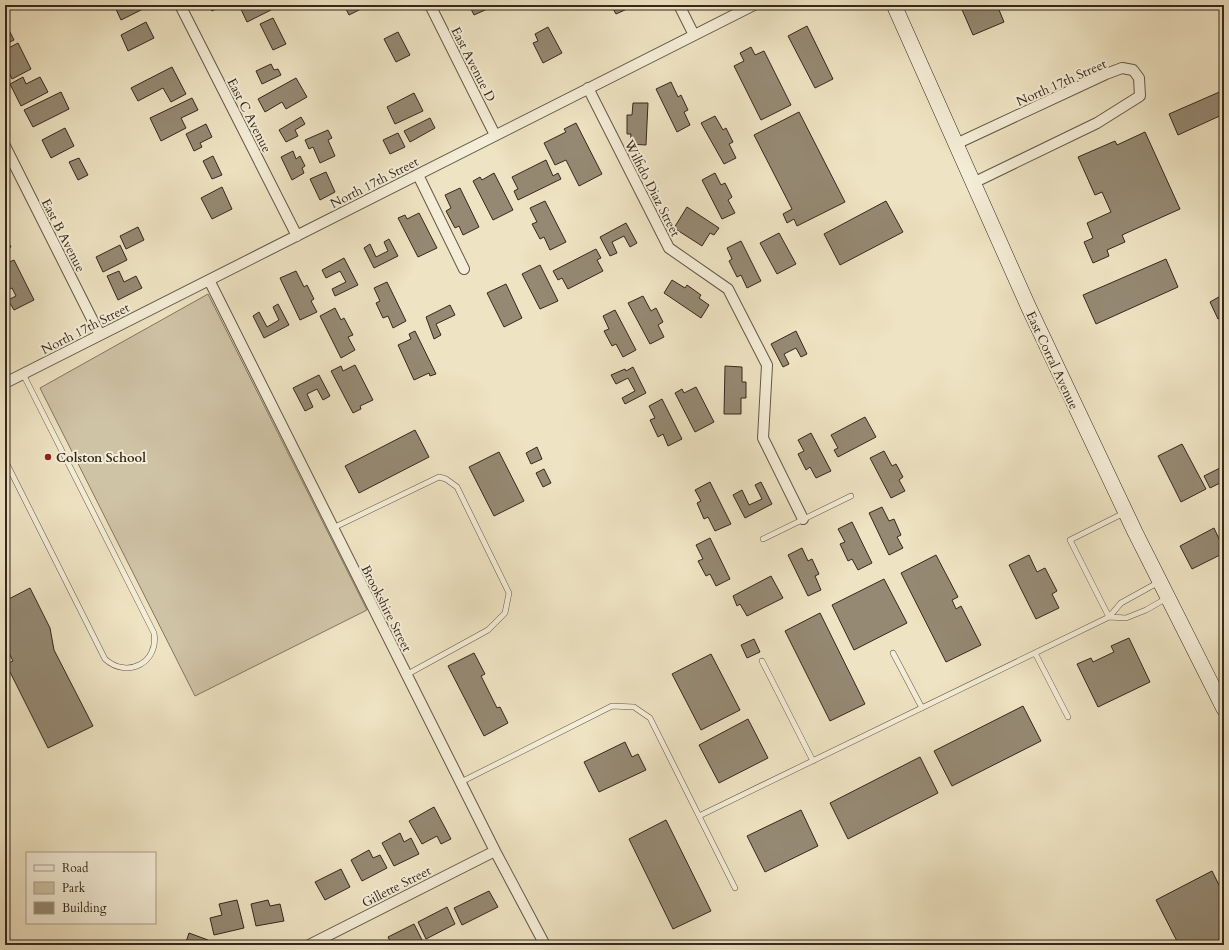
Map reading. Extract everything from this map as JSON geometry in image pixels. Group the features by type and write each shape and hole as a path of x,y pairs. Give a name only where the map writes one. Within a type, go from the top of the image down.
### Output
{"main road":[{"name":"East Corral Avenue","path":"894,5 1029,308 1125,512 1224,709"}],"street":[{"name":"East C Avenue","path":"180,5 297,236"},
{"name":"East Avenue D","path":"430,5 495,135"},
{"path":"679,5 694,35"},
{"name":"North 17th Street","path":"5,382 100,336 754,5"},
{"name":"North 17th Street","path":"956,144 1106,74 1122,68 1133,70 1139,78 1140,96 1104,119 973,183"},
{"name":"Wilfido Diaz Street","path":"588,88 669,248 728,289 767,365 763,438 803,520"},
{"name":"East B Avenue","path":"5,146 100,336"},
{"path":"418,174 464,269"},
{"name":"Brookshire Street","path":"209,280 460,782 545,945"},
{"name":"Gillette Street","path":"309,945 495,851"}],"lane":[{"path":"5,460 105,659 116,667 125,668 134,667 142,663 151,652 154,644 154,633 23,374"},
{"path":"333,528 439,477 446,479 457,487 509,593 505,613 488,630 406,674"},
{"path":"763,539 851,496"},
{"path":"1109,617 1070,540 1125,512"},
{"path":"699,816 1109,617 1121,603 1160,581"},
{"path":"1109,617 1126,618 1146,610 1168,597"},
{"path":"893,653 922,708"},
{"path":"1035,653 1068,717"},
{"path":"762,661 813,761"},
{"path":"460,782 612,706 634,707 650,718 735,888"}],"green space":[{"path":"208,294 367,610 195,696 40,388"}],"building":[{"path":"114,5 141,5 143,9 121,20"},
{"path":"209,5 224,5 212,11"},
{"path":"239,5 268,5 271,10 247,22"},
{"path":"344,5 369,5 349,15"},
{"path":"469,5 493,5 494,6 474,15"},
{"path":"611,5 626,5 627,9 616,14"},
{"path":"960,5 997,5 1004,22 973,35"},
{"path":"273,18 286,44 273,50 260,24"},
{"path":"146,22 154,38 128,51 121,35"},
{"path":"6,24 14,40 5,44 5,25"},
{"path":"807,26 833,79 815,88 788,36"},
{"path":"548,27 562,53 543,63 533,43 538,41 535,34"},
{"path":"398,32 410,55 396,62 384,39"},
{"path":"18,43 31,69 12,79 5,64 5,50"},
{"path":"751,47 755,55 764,51 791,105 761,120 734,66 744,61 740,53"},
{"path":"271,64 274,70 278,69 281,75 262,84 256,71"},
{"path":"172,67 186,94 171,102 163,88 138,101 131,88"},
{"path":"23,77 26,84 40,77 48,92 21,106 10,84"},
{"path":"296,78 307,97 286,109 282,102 265,112 258,99"},
{"path":"671,82 678,97 681,95 688,110 684,112 690,125 677,132 656,89"},
{"path":"1224,90 1224,114 1178,135 1169,114"},
{"path":"61,92 69,109 33,127 24,110"},
{"path":"414,93 423,111 395,124 387,107"},
{"path":"192,98 198,110 181,118 186,128 161,141 150,118"},
{"path":"633,103 648,103 646,145 630,144 631,134 627,134 627,115 632,115"},
{"path":"799,112 845,202 797,226 794,219 787,223 783,214 792,209 754,135"},
{"path":"715,116 723,130 726,128 733,142 729,144 736,158 724,164 701,123"},
{"path":"301,117 305,124 295,130 298,136 286,142 279,130"},
{"path":"430,118 435,128 410,142 404,131"},
{"path":"576,123 602,174 579,186 566,160 555,165 544,143 566,132 564,129"},
{"path":"206,124 212,137 200,143 202,147 194,151 186,134"},
{"path":"65,128 74,146 51,158 42,140"},
{"path":"328,130 332,138 328,140 335,156 320,163 313,147 309,149 305,140"},
{"path":"1145,132 1180,209 1122,235 1125,242 1107,250 1109,256 1093,263 1084,242 1093,238 1087,223 1111,212 1102,192 1095,195 1078,157 1115,141 1117,145"},
{"path":"398,133 405,147 390,154 383,140"},
{"path":"293,151 296,159 300,156 305,166 302,168 304,173 292,180 281,157"},
{"path":"213,156 222,175 212,179 203,161"},
{"path":"79,158 88,175 78,180 69,162"},
{"path":"546,160 553,176 558,173 561,179 518,200 514,191 518,189 512,177"},
{"path":"326,172 335,192 320,200 310,179"},
{"path":"494,173 513,210 493,220 473,181 480,177 482,180"},
{"path":"715,173 721,185 725,183 732,197 728,200 735,213 722,219 702,180"},
{"path":"222,187 232,209 212,219 201,198"},
{"path":"460,188 479,227 463,235 459,226 455,228 446,211 451,208 445,195"},
{"path":"545,201 566,242 550,250 544,237 540,239 532,224 537,222 530,208"},
{"path":"886,201 903,232 840,265 824,234"},
{"path":"687,207 719,228 714,235 710,233 702,246 674,228"},
{"path":"419,213 437,248 418,257 398,218 405,215 407,219"},
{"path":"626,223 637,243 630,247 624,236 612,242 617,253 610,256 600,237"},
{"path":"138,227 144,240 126,249 120,236"},
{"path":"779,233 796,264 777,274 760,243"},
{"path":"5,236 11,247 5,250"},
{"path":"389,239 398,256 374,268 364,248 370,244 376,257 388,251 384,242"},
{"path":"741,241 761,281 747,288 741,275 737,277 729,261 732,259 727,248"},
{"path":"120,245 127,260 103,272 96,257"},
{"path":"596,249 601,258 597,260 603,271 568,289 562,278 558,280 553,271"},
{"path":"344,258 358,285 335,296 332,289 346,282 340,271 326,278 322,270"},
{"path":"1166,259 1178,287 1096,324 1083,295"},
{"path":"14,260 34,300 14,310 8,300 16,296 12,288 5,291 5,264"},
{"path":"540,265 558,301 540,309 522,274"},
{"path":"119,271 124,282 136,276 142,288 118,300 107,276"},
{"path":"296,271 304,287 307,285 314,299 311,301 317,312 300,320 280,278"},
{"path":"672,280 685,288 687,285 701,295 699,298 709,305 701,318 664,293"},
{"path":"387,282 406,321 393,328 388,316 383,318 376,303 380,301 374,288"},
{"path":"506,284 522,318 504,327 487,293"},
{"path":"1224,294 1224,316 1218,319 1210,302"},
{"path":"643,296 651,311 656,308 663,322 658,325 664,337 650,344 628,303"},
{"path":"278,304 289,325 264,338 253,316 259,312 267,327 279,320 273,307"},
{"path":"450,305 455,315 436,324 441,335 434,339 426,317"},
{"path":"335,308 341,320 344,318 353,335 348,337 355,350 341,358 320,316"},
{"path":"615,310 636,350 623,357 616,344 612,346 604,331 609,329 603,316"},
{"path":"415,331 436,374 430,376 429,373 414,380 398,345 411,339 409,334"},
{"path":"796,331 807,354 801,357 796,348 784,354 789,364 783,367 771,344"},
{"path":"355,365 373,400 360,406 361,409 353,413 331,371 341,366 343,371"},
{"path":"725,366 742,367 742,382 746,382 746,398 741,398 741,414 724,414"},
{"path":"633,367 646,393 625,404 622,398 635,391 628,378 616,384 611,375 625,369 626,371"},
{"path":"319,375 330,396 323,400 317,389 307,394 313,407 305,411 293,388"},
{"path":"696,387 714,422 695,432 675,393 682,389 684,393"},
{"path":"662,399 682,439 668,446 663,434 658,437 650,420 655,418 649,406"},
{"path":"865,417 876,437 838,457 834,450 838,448 831,435"},
{"path":"415,430 429,457 359,493 345,466"},
{"path":"811,433 831,471 816,478 810,467 806,470 798,454 804,451 798,440"},
{"path":"1182,444 1206,489 1181,502 1158,456"},
{"path":"537,447 542,459 531,464 526,453"},
{"path":"884,451 892,466 896,464 903,477 899,480 905,491 891,498 870,458"},
{"path":"499,452 524,501 494,516 469,467"},
{"path":"1224,466 1224,481 1210,488 1204,476"},
{"path":"544,469 551,483 543,487 536,473"},
{"path":"710,482 731,524 715,531 708,517 704,519 697,503 701,501 695,490"},
{"path":"761,482 772,504 745,518 733,495 742,490 749,505 762,499 755,485"},
{"path":"882,507 889,521 894,519 901,535 897,537 903,548 889,555 869,513"},
{"path":"852,522 872,563 858,570 852,559 848,561 840,544 845,542 838,529"},
{"path":"1214,528 1220,541 1224,539 1224,553 1192,569 1180,546"},
{"path":"710,538 730,579 716,586 710,574 706,576 698,561 703,559 696,545"},
{"path":"802,548 808,561 812,559 819,574 815,576 821,590 808,596 788,555"},
{"path":"936,555 958,597 952,600 956,609 961,606 981,645 946,662 901,573"},
{"path":"1029,555 1037,572 1045,568 1057,591 1052,594 1059,608 1036,619 1009,565"},
{"path":"771,576 783,598 747,616 740,604 737,606 733,596"},
{"path":"884,579 907,623 854,650 832,605"},
{"path":"30,588 50,628 54,650 93,726 48,748 6,664 13,661 5,645 5,601"},
{"path":"820,613 865,704 830,721 785,631"},
{"path":"1129,638 1150,682 1098,707 1077,664 1091,658 1093,662 1114,652 1111,646"},
{"path":"754,639 760,652 747,658 741,645"},
{"path":"474,653 485,674 481,676 497,708 500,707 508,723 484,736 448,666"},
{"path":"711,654 740,710 701,730 672,674"},
{"path":"1023,706 1041,741 952,786 934,751"},
{"path":"748,719 768,758 719,783 699,745"},
{"path":"625,742 632,757 638,754 646,770 599,792 584,762"},
{"path":"920,757 938,793 848,839 830,803"},
{"path":"434,807 451,839 441,844 437,836 422,844 409,821"},
{"path":"801,810 818,846 765,872 747,836"},
{"path":"666,820 711,911 673,929 629,839"},
{"path":"400,833 404,842 411,838 419,854 394,866 382,843"},
{"path":"369,850 373,858 380,855 387,868 362,881 351,860"},
{"path":"341,869 350,887 325,900 315,882"},
{"path":"1212,871 1224,895 1224,945 1179,945 1156,900"},
{"path":"489,891 498,907 462,925 454,908"},
{"path":"237,900 244,928 214,935 210,918 222,915 219,904"},
{"path":"268,900 270,906 280,904 284,921 256,926 251,904"},
{"path":"447,907 455,924 426,939 418,922"},
{"path":"414,924 422,940 413,945 392,945 388,937"},
{"path":"189,933 208,940 206,945 185,945"}],"place":[{"name":"Colston School","path":"48,457"}]}
